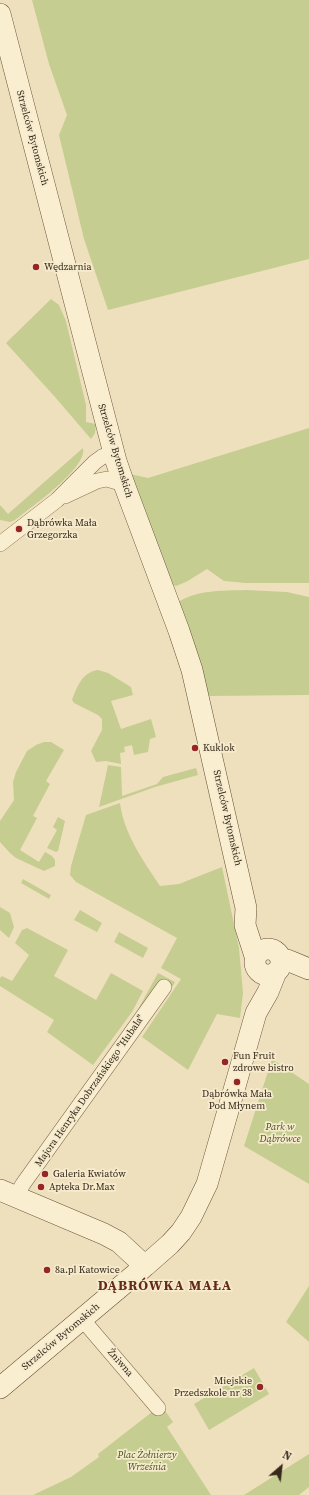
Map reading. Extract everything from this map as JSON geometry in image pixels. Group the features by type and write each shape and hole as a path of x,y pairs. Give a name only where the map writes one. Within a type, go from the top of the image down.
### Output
{"street":[{"name":"Strzelców Bytomskich","path":"0,14 115,457 180,631 192,670 217,774 246,908 245,925 268,961 268,992 256,1013 207,1184 191,1217 181,1232 145,1266 0,1388"},
{"path":"0,544 57,500 95,462 102,457 115,457"},
{"path":"97,481 115,457"},
{"path":"57,500 97,481 107,479 124,484"},
{"path":"268,961 287,960 309,969"},
{"name":"Majora Henryka Dobrzańskiego \"Hubala\"","path":"8,1193 24,1184 164,987"},
{"path":"8,1193 104,1234 119,1242 145,1266"},
{"name":"Żniwna","path":"82,1319 158,1408"}],"green space":[{"path":"32,0 309,0 309,259 108,310 84,239 59,135 67,115 49,64"},
{"path":"51,299 59,305 66,321 86,405 86,422 96,424 95,433 91,439 6,343"},
{"path":"309,428 309,583 246,583 224,581 207,569 186,582 176,586 171,584 130,474 148,478"},
{"path":"83,448 82,456 77,466 56,487 15,520 10,522 0,520 0,505 8,514"},
{"path":"246,590 287,592 309,597 309,695 209,696 177,603 185,598 202,593"},
{"path":"98,670 108,673 131,687 133,695 111,701 121,729 151,719 156,737 150,739 148,752 134,755 132,745 124,747 125,752 120,753 121,764 106,761 96,762 91,751 102,730 102,719 98,715 74,703 72,700 78,685 84,677 92,671"},
{"path":"44,742 51,742 64,750 46,781 50,784 33,816 37,818 20,850 39,862 45,852 52,856 55,860 55,866 44,871 16,858 0,842 0,821 14,800 13,782 16,772 27,751"},
{"path":"108,765 121,767 122,796 157,784 163,777 196,768 198,775 155,787 99,807"},
{"path":"120,803 122,814 130,836 160,886 179,884 222,867 239,948 243,993 240,1018 217,1014 188,1070 142,1037 181,979 161,968 177,938 76,882 70,875 71,866 86,815"},
{"path":"58,817 65,821 58,851 56,852 47,848 57,830 53,827"},
{"path":"23,879 51,895 49,899 21,883"},
{"path":"0,907 10,913 14,927 9,938 0,930"},
{"path":"80,910 102,923 97,932 74,920"},
{"path":"27,928 68,950 54,976 96,1000 111,973 143,991 132,1012 93,1065 47,1032 54,1020 0,986 0,978 2,976 12,981 29,955 15,943 22,930"},
{"path":"119,932 148,948 143,958 114,942"},
{"path":"158,973 175,982 171,989 137,1014 136,1013"},
{"name":"Park w Dąbrówce","path":"272,1059 309,1084 309,1184 244,1146"},
{"path":"309,1286 309,1342 286,1322"},
{"path":"254,1368 269,1394 209,1430 194,1404"},
{"name":"Plac Żołnierzy Września","path":"161,1405 173,1422 167,1427 211,1495 33,1495 71,1477 99,1457 98,1454"},
{"path":"309,1454 309,1487 299,1495 244,1495"}],"place":[{"name":"Wędzarnia","path":"36,267"},
{"name":"Dąbrówka Mała Grzegorzka","path":"19,529"},
{"name":"Kuklok","path":"195,748"},
{"name":"Fun Fruit zdrowe bistro","path":"225,1062"},
{"name":"Dąbrówka Mała Pod Młynem","path":"237,1082"},
{"name":"Galeria Kwiatów","path":"45,1174"},
{"name":"Apteka Dr.Max","path":"41,1187"},
{"name":"8a.pl Katowice","path":"47,1270"},
{"name":"Miejskie Przedszkole nr 38","path":"260,1387"}],"district":[{"name":"DĄBRÓWKA MAŁA","path":"165,1286"}]}
